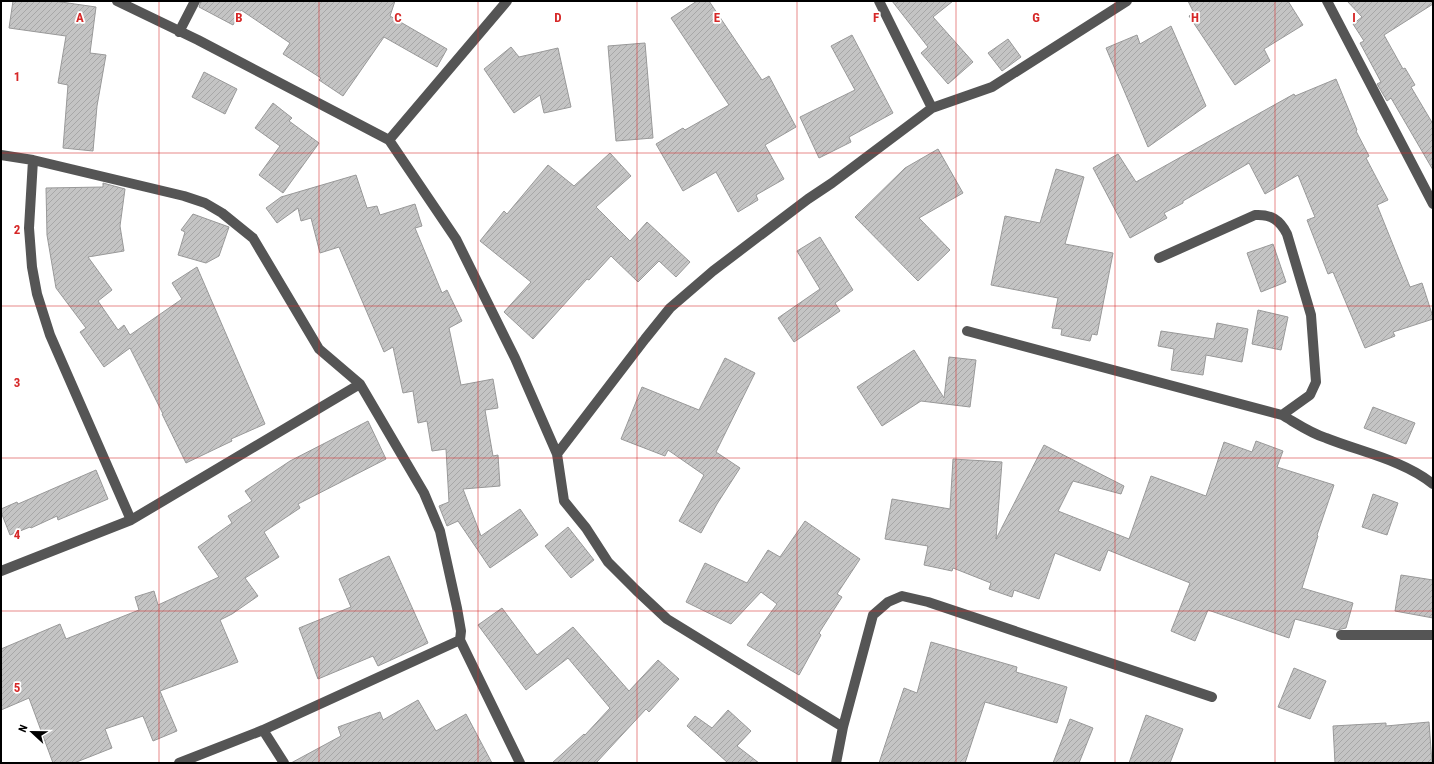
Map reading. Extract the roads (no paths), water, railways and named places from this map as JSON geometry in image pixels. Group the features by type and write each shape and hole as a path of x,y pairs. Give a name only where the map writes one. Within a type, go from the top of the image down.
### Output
{"street":[{"path":"116,1 180,32 389,140 456,239 515,358 557,454 564,501 586,528 608,562 668,619 843,728"},
{"path":"180,32 195,1"},
{"path":"389,140 506,1"},
{"path":"879,1 932,108"},
{"path":"557,454 670,308 713,272 808,199 832,183 932,108 992,86 1126,1"},
{"path":"1327,1 1433,204"},
{"path":"1,155 33,160 184,196 205,203 222,213 253,238 319,349 360,384 424,493 440,531 457,608 461,631 460,640 520,763"},
{"path":"33,160 29,228 32,267 37,294 50,335 130,520"},
{"path":"1158,258 1255,215 1264,214 1282,224 1287,234 1311,315 1316,382 1310,395 1282,415"},
{"path":"967,331 1282,415 1324,438 1396,463 1422,475 1433,484"},
{"path":"1,571 130,520 360,384"},
{"path":"836,763 843,728 873,616 888,602 902,596 928,602 1212,697"},
{"path":"1341,635 1433,635"},
{"path":"179,763 263,730 460,640"},
{"path":"263,730 284,763"}]}
